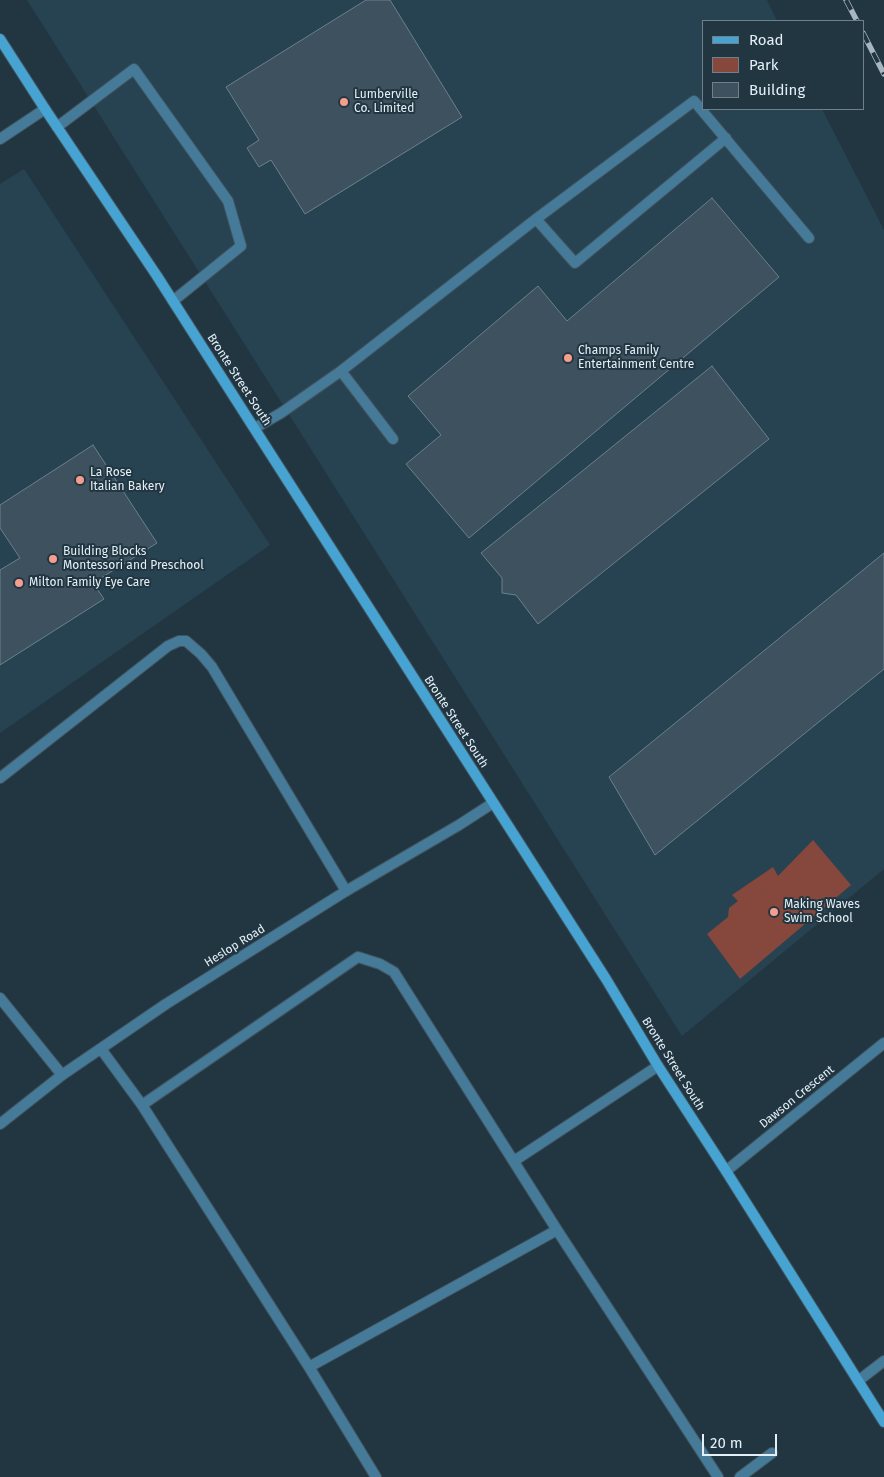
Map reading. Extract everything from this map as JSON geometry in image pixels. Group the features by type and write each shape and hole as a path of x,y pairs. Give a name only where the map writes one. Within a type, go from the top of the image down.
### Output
{"main road":[{"name":"Bronte Street South","path":"0,39 255,428 884,1422"}],"street":[{"path":"57,127 134,69 228,201 240,246 173,301"},
{"path":"255,428 281,413 341,371 536,219 694,101 809,238"},
{"path":"0,139 45,109"},
{"path":"536,219 575,263 726,138"},
{"path":"341,371 393,439"},
{"path":"0,778 168,646 186,640 212,667 346,891"},
{"name":"Heslop Road","path":"0,1124 62,1075 166,1004 346,891 460,825 493,803"},
{"path":"142,1105 358,957 380,964 394,972 557,1230 718,1477"},
{"path":"0,998 62,1075"},
{"name":"Dawson Crescent","path":"726,1171 884,1042"},
{"path":"101,1049 142,1105 376,1477"},
{"path":"514,1161 658,1066"},
{"path":"309,1368 557,1230"},
{"path":"858,1381 884,1361"},
{"path":"740,1477 772,1453"}],"shaded area":[{"path":"27,0 767,0 777,20 702,20 702,110 823,110 884,230 884,869 682,1036"},
{"path":"24,169 270,545 0,733 0,184"}],"green space":[{"name":"Making Waves Swim School","path":"813,840 851,885 740,979 707,934 728,917 729,908 738,901 732,895 773,867 778,876"}],"building":[{"name":"Lumberville Co. Limited","path":"366,0 390,0 462,117 305,214 271,160 259,167 247,148 259,140 226,87"},
{"name":"Champs Family Entertainment Centre","path":"712,198 779,277 469,538 406,464 441,435 408,396 538,286 567,321"},
{"path":"712,366 769,439 538,624 516,595 502,593 502,578 481,553"},
{"path":"93,445 157,543 93,583 104,599 0,665 0,570 20,558 0,528 0,505"},
{"path":"884,553 884,669 655,855 609,777"}],"railway":[{"path":"846,0 856,20"},
{"path":"864,35 884,74"}],"place":[{"name":"Lumberville Co. Limited","path":"344,102"},
{"name":"Champs Family Entertainment Centre","path":"568,358"},
{"name":"La Rose Italian Bakery","path":"80,480"},
{"name":"Building Blocks Montessori and Preschool","path":"53,559"},
{"name":"Milton Family Eye Care","path":"19,583"},
{"name":"Making Waves Swim School","path":"774,912"}]}
